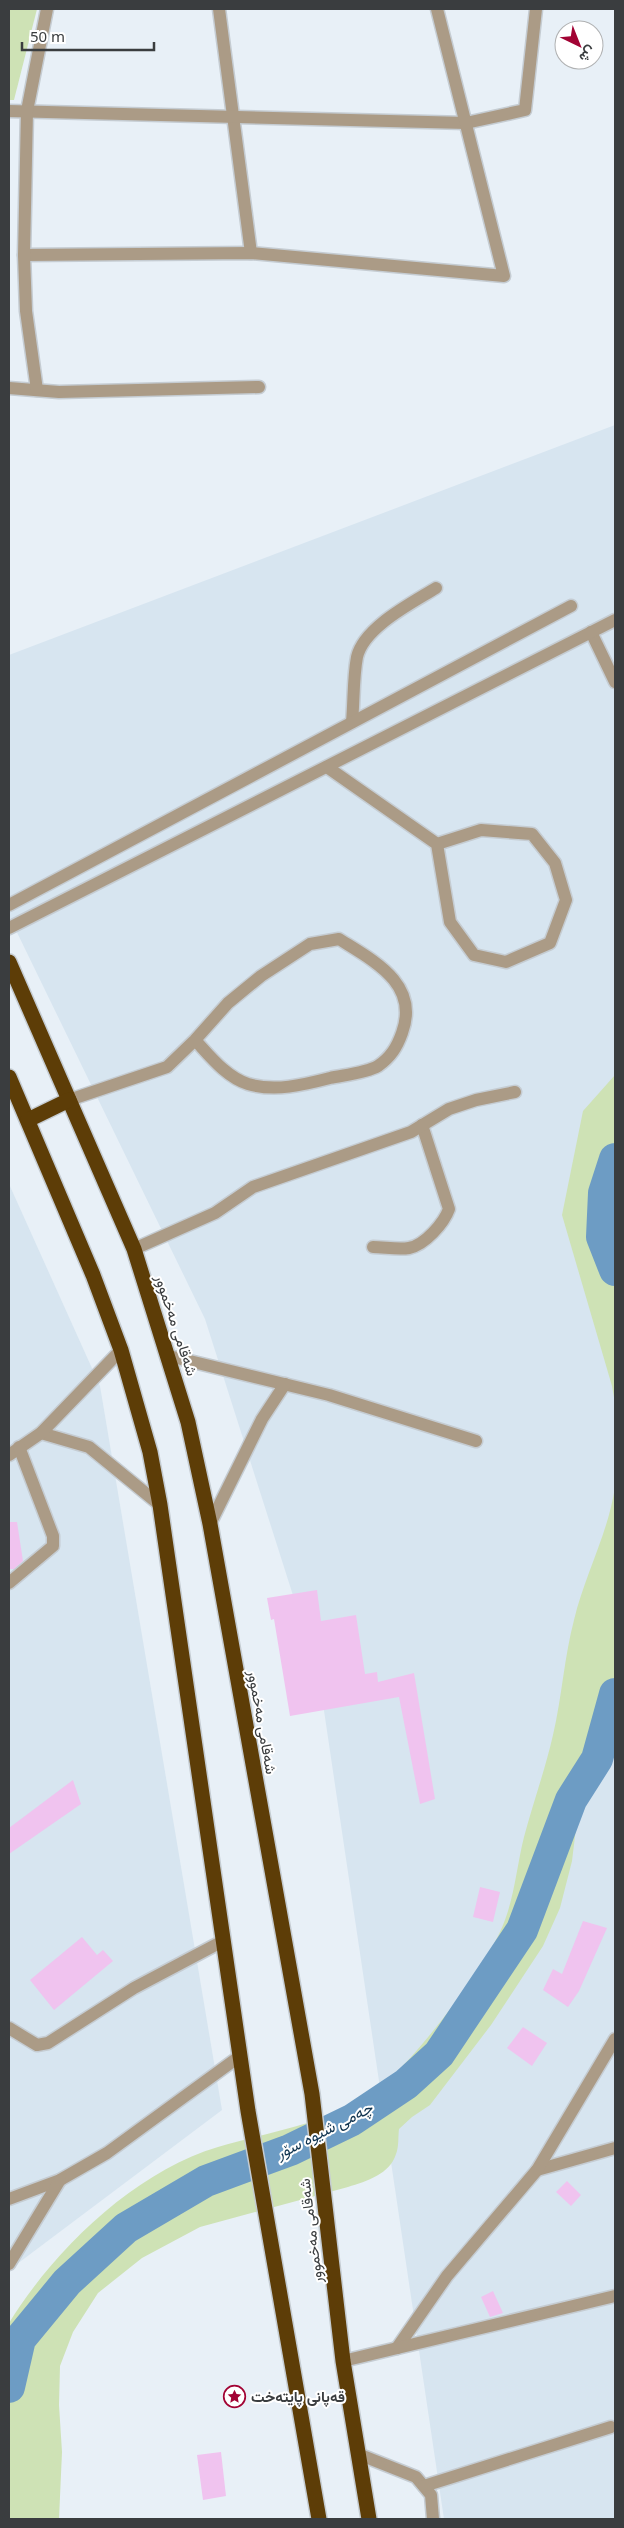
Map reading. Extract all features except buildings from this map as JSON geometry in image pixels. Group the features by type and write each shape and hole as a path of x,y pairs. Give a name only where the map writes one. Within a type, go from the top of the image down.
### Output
{"highway":[{"name":"شەقامی مەخموور","path":"9,962 134,1249 169,1356 188,1422 210,1524 312,2094 343,2361 368,2519"},
{"path":"9,1077 121,1350 150,1452 160,1505 248,2111 319,2519"},
{"path":"28,1120 69,1100"}],"street":[{"path":"37,390 26,311 24,255 27,111 47,9"},
{"path":"220,9 232,116 251,252"},
{"path":"24,255 251,252 504,276 437,9"},
{"path":"9,111 466,123 526,110 536,9"},
{"path":"9,388 59,392 259,387"},
{"path":"352,722 357,656 367,639 385,620 436,588"},
{"path":"9,905 571,606"},
{"path":"9,928 615,620"},
{"path":"592,632 614,677"},
{"path":"327,766 437,844 450,922 474,955 506,962 550,943 566,900 555,863 532,834 481,830 437,844"},
{"path":"69,1100 167,1067 228,1004 254,981 310,944 339,939 381,966 403,991 406,1024 396,1050 377,1066 312,1083 268,1089 245,1083 218,1065 195,1040"},
{"path":"134,1249 215,1213 253,1187 411,1132 449,1109 476,1100 515,1092"},
{"path":"374,1247 410,1248 433,1233 445,1221 449,1209 422,1125"},
{"path":"9,1583 53,1546 53,1536 14,1451 41,1433 121,1350"},
{"path":"169,1356 361,1404 476,1440"},
{"path":"210,1524 262,1419 285,1384"},
{"path":"41,1433 89,1447 160,1505"},
{"path":"9,2028 37,2045 48,2043 134,1988 223,1941"},
{"path":"397,2348 447,2276 537,2170 615,2039"},
{"path":"9,2199 60,2180 108,2152 240,2056"},
{"path":"537,2170 615,2148"},
{"path":"9,2264 60,2180"},
{"path":"343,2361 615,2296"},
{"path":"424,2486 611,2427"},
{"path":"358,2454 416,2477 431,2495 433,2519"}],"shaded area":[{"path":"615,425 615,2519 444,2519 319,1677 205,1319 9,916 9,655"},
{"path":"9,1184 100,1386 222,2110 9,2270"}],"green space":[{"path":"10,9 37,9 14,100 9,100"},
{"path":"615,1075 615,1403 612,1386 562,1215 583,1111"},
{"path":"615,1487 615,1744 586,1798 576,1828 572,1861 560,1908 543,1946 491,2025 430,2105 412,2117 399,2129 396,2154 389,2167 383,2172 348,2187 200,2227 142,2258 98,2293 73,2332 60,2366 59,2405 62,2452 59,2519 9,2519 9,2323 49,2268 99,2217 127,2194 156,2175 187,2159 218,2147 323,2118 367,2096 398,2071 416,2051 460,1996 485,1960 499,1934 508,1911 524,1837 553,1735 574,1620 584,1586 602,1538"}],"waterway":[{"name":"چەمی شیوە سۆر","path":"615,1159 604,1193 602,1237 615,1270"},
{"name":"چەمی شیوە سۆر","path":"9,2387 20,2339 67,2282 126,2228 206,2181 290,2150 352,2120 406,2084 439,2054 522,1930 571,1800 597,1759 615,1694"}],"place":[{"name":"قەپانی پایتەخت","path":"235,2396"}]}
